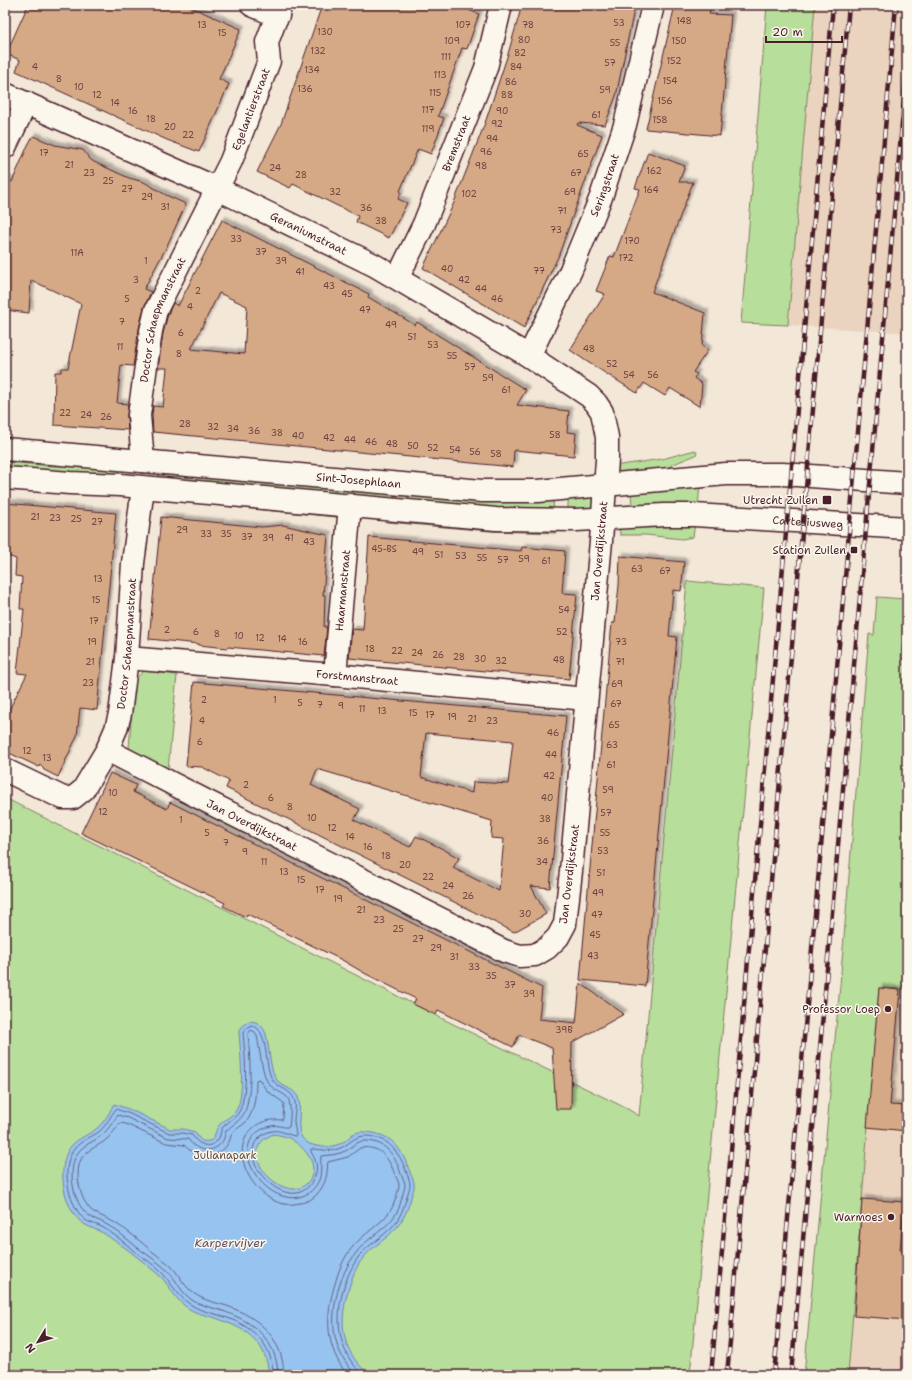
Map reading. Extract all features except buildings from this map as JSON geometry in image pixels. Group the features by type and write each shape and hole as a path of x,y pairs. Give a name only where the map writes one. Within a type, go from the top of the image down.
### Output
{"street":[{"path":"252,5 280,10"},
{"name":"Bremstraat","path":"398,277 424,224 486,68 501,5"},
{"name":"Seringstraat","path":"529,356 571,270 601,197 625,125 653,5"},
{"name":"Egelantierstraat","path":"216,188 231,161 266,68 268,61 267,42 280,10"},
{"name":"Geraniumstraat","path":"5,94 216,188 313,234 398,277 529,356 589,396 596,403"},
{"path":"5,147 26,103"},
{"name":"Doctor Schaepmanstraat","path":"142,451 140,415 147,371 151,331 156,310 216,188"},
{"name":"Jan Overdijkstraat","path":"107,750 504,951 520,956 535,954 547,948 558,937 565,924 571,872 605,485 607,437 602,412 596,403"},
{"name":"Sint-Josephlaan","path":"5,449 142,451 482,491 538,490 726,474 783,474 907,483"},
{"path":"5,478 70,483 109,484 142,496 350,505 502,519 602,519"},
{"name":"Doctor Schaepmanstraat","path":"5,770 63,798 73,798 83,790 107,750 116,729 120,714 127,658 133,563 142,496"},
{"name":"Haarmanstraat","path":"335,675 350,505"},
{"name":"Cartesiusweg","path":"602,519 664,515 708,516 907,528"},
{"name":"Forstmanstraat","path":"127,658 335,675 586,699"}],"shaded area":[{"path":"815,5 907,5 907,333 788,325"},
{"path":"907,674 907,1375 829,1375"}],"green space":[{"path":"767,5 815,5 788,325 741,323"},
{"path":"695,450 697,453 696,455 671,465 668,471 613,478 614,466 662,459"},
{"path":"5,462 54,466 120,464 118,477 5,472"},
{"path":"159,469 553,499 554,513 158,481"},
{"path":"700,484 698,508 632,506 631,492"},
{"path":"170,496 336,511 336,517 170,501"},
{"path":"593,496 592,510 568,512 568,497"},
{"path":"387,516 556,527 556,533 490,531 386,522"},
{"path":"695,523 693,537 682,539 646,535 620,535 619,525"},
{"name":"Julianapark","path":"687,581 764,588 690,1375 5,1375 5,798 445,1020 626,1108 639,1116"},
{"path":"877,597 906,599 901,659 907,660 907,989 879,988 848,1375 804,1375 840,985 869,634 874,635"},
{"path":"144,671 177,675 168,770 133,752 129,748 134,680"}],"water":[{"name":"Karpervijver","path":"249,1021 255,1022 260,1024 265,1031 271,1065 275,1076 280,1083 295,1093 299,1100 299,1131 304,1140 310,1144 327,1147 339,1144 357,1132 381,1135 397,1146 414,1180 408,1209 403,1218 397,1228 369,1252 361,1261 350,1284 346,1301 343,1324 344,1336 353,1356 360,1366 370,1375 269,1375 264,1354 255,1340 231,1324 196,1312 187,1307 178,1299 160,1276 143,1262 106,1235 80,1221 71,1209 65,1194 63,1170 66,1155 69,1149 76,1141 96,1129 101,1124 114,1104 131,1110 170,1129 183,1129 195,1132 202,1141 210,1141 214,1137 216,1130 220,1125 235,1112 238,1106 242,1074 239,1032 243,1025","holes":["274,1134 287,1137 295,1142 310,1158 313,1165 313,1172 305,1185 296,1189 285,1187 274,1181 265,1173 259,1162 257,1151 262,1142"]}],"railway":[{"path":"711,1375 833,5"},
{"path":"727,1375 849,5"},
{"path":"774,1375 896,5"},
{"path":"791,1375 907,67"}],"place":[{"name":"Utrecht Zuilen","path":"827,500"},
{"name":"Station Zuilen","path":"854,550"},
{"name":"Professor Loep","path":"888,1009"},
{"name":"Warmoes","path":"891,1217"}]}
